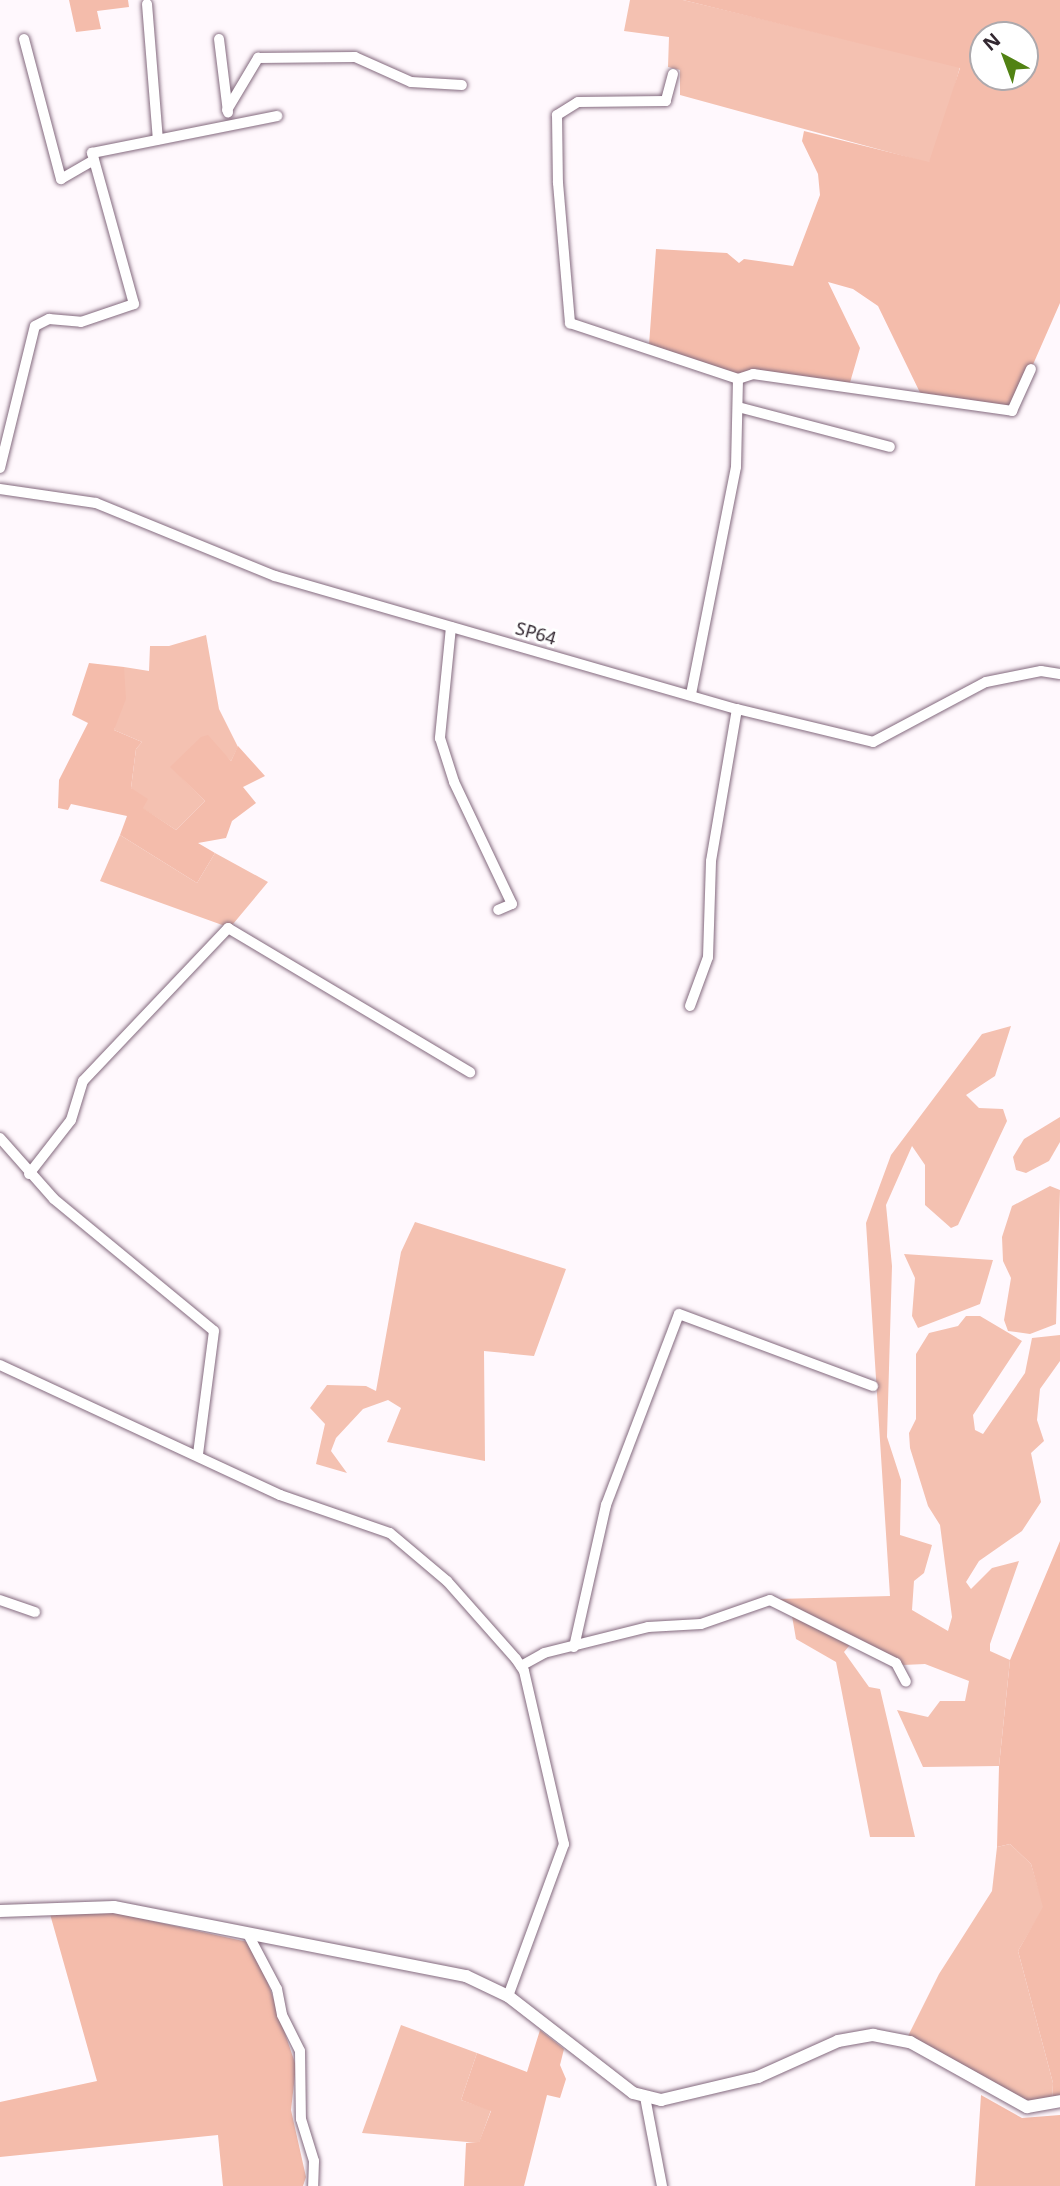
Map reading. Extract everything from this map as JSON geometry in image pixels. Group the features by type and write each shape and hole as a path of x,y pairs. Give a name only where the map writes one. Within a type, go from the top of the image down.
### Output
{"main road":[{"path":"0,1911 91,1904 466,1976 508,1996 618,2083 645,2097 682,2098 733,2084 838,2041 873,2035 910,2042 1027,2107 1060,2101"}],"street":[{"path":"147,4 158,139"},
{"path":"24,39 61,179 94,160"},
{"path":"219,39 229,125"},
{"path":"227,110 258,58 355,57 418,84 462,85"},
{"path":"673,74 666,102 578,102 557,115 566,316 573,325 738,379 753,374 1012,411 1031,369"},
{"path":"0,468 34,326 49,319 81,322 134,304 92,153 277,116"},
{"path":"691,694 736,467 738,379"},
{"path":"738,407 890,447"},
{"name":"SP64","path":"0,489 96,503 275,576 737,709 873,742 986,682 1041,671 1060,674"},
{"path":"451,627 440,738 454,782 512,904 498,910"},
{"path":"690,1006 708,957 712,861 737,709"},
{"path":"29,1174 71,1120 83,1081 228,928 470,1072"},
{"path":"0,1138 29,1174 214,1331 198,1455"},
{"path":"574,1647 606,1504 678,1314 873,1386"},
{"path":"0,1365 280,1495 390,1533 447,1581 521,1666 564,1844 508,1996"},
{"path":"0,1600 35,1612"},
{"path":"521,1666 536,1656 648,1627 701,1625 771,1600 896,1663 906,1682"},
{"path":"249,1936 277,1989 282,2015 300,2051 301,2119 314,2161 313,2186"},
{"path":"645,2097 662,2186"}],"shaded area":[{"path":"69,0 128,0 129,7 97,11 101,29 76,32"},
{"path":"630,0 683,0 960,67 938,147 929,163 680,95 680,70 668,67 669,37 624,31"},
{"path":"683,0 1060,0 1060,303 1017,401 1006,411 925,403 878,306 853,289 828,282 860,348 849,386 737,376 649,345 656,249 727,253 739,263 744,259 793,266 820,195 818,174 802,141 804,131 929,162 960,68"},
{"path":"206,635 219,709 238,747 231,761 222,753 177,773 205,801 176,830 142,808 131,788 136,749 142,742 114,730 124,667 149,671 150,646 169,646"},
{"path":"89,663 124,667 126,699 114,730 142,742 136,749 131,788 148,799 143,808 176,830 205,801 170,767 201,737 208,735 231,761 238,746 265,776 243,787 256,803 232,821 226,838 198,843 215,853 197,883 120,835 127,816 71,804 68,810 58,808 59,780 88,723 72,715"},
{"path":"120,835 197,883 215,853 268,882 233,924 225,926 100,881"},
{"path":"1011,1026 995,1076 966,1095 979,1108 1003,1109 1007,1121 958,1225 951,1228 925,1205 925,1165 912,1146 886,1205 892,1266 887,1437 901,1480 900,1535 932,1545 924,1573 914,1581 912,1610 948,1631 952,1617 940,1525 928,1506 910,1448 909,1433 916,1419 916,1354 929,1333 958,1326 966,1316 980,1316 1022,1341 973,1415 975,1430 983,1434 1025,1373 1032,1338 1060,1335 1060,1361 1040,1389 1037,1420 1044,1441 1031,1453 1041,1502 1022,1531 979,1561 966,1582 971,1589 992,1568 1019,1561 990,1644 990,1651 1010,1660 999,1766 923,1767 897,1710 928,1717 940,1701 965,1701 969,1681 925,1664 903,1665 854,1640 844,1652 869,1687 880,1689 915,1837 870,1837 836,1662 796,1639 791,1610 777,1599 890,1596 866,1223 891,1155 982,1034"},
{"path":"1060,1117 1060,1142 1049,1161 1026,1173 1016,1170 1013,1157 1024,1139"},
{"path":"1050,1186 1060,1190 1056,1324 1030,1334 1008,1331 1004,1320 1011,1278 1003,1261 1002,1237 1012,1206"},
{"path":"415,1222 566,1269 534,1356 484,1351 485,1461 387,1442 401,1408 388,1400 363,1409 336,1438 331,1451 347,1473 316,1464 325,1424 310,1408 327,1385 366,1386 376,1391 401,1252"},
{"path":"904,1254 993,1260 980,1304 918,1328 912,1316 915,1278"},
{"path":"1060,1541 1060,2099 1052,2103 1053,2083 1018,1951 1043,1907 1031,1864 1010,1844 997,1847 999,1766 1010,1660"},
{"path":"1010,1844 1031,1864 1044,1907 1018,1951 1053,2083 1052,2103 1038,2106 907,2038 939,1974 992,1891 997,1847"},
{"path":"102,1910 248,1942 264,1971 296,2066 291,2110 306,2177 303,2186 223,2186 218,2135 0,2157 0,2102 97,2081 50,1914"},
{"path":"401,2025 477,2053 461,2100 491,2110 479,2143 362,2133"},
{"path":"540,2030 564,2049 560,2065 566,2079 560,2098 547,2095 524,2186 464,2186 466,2143 479,2142 491,2111 461,2100 477,2053 527,2072"},
{"path":"981,2095 1022,2118 1060,2115 1060,2186 975,2186"}]}
